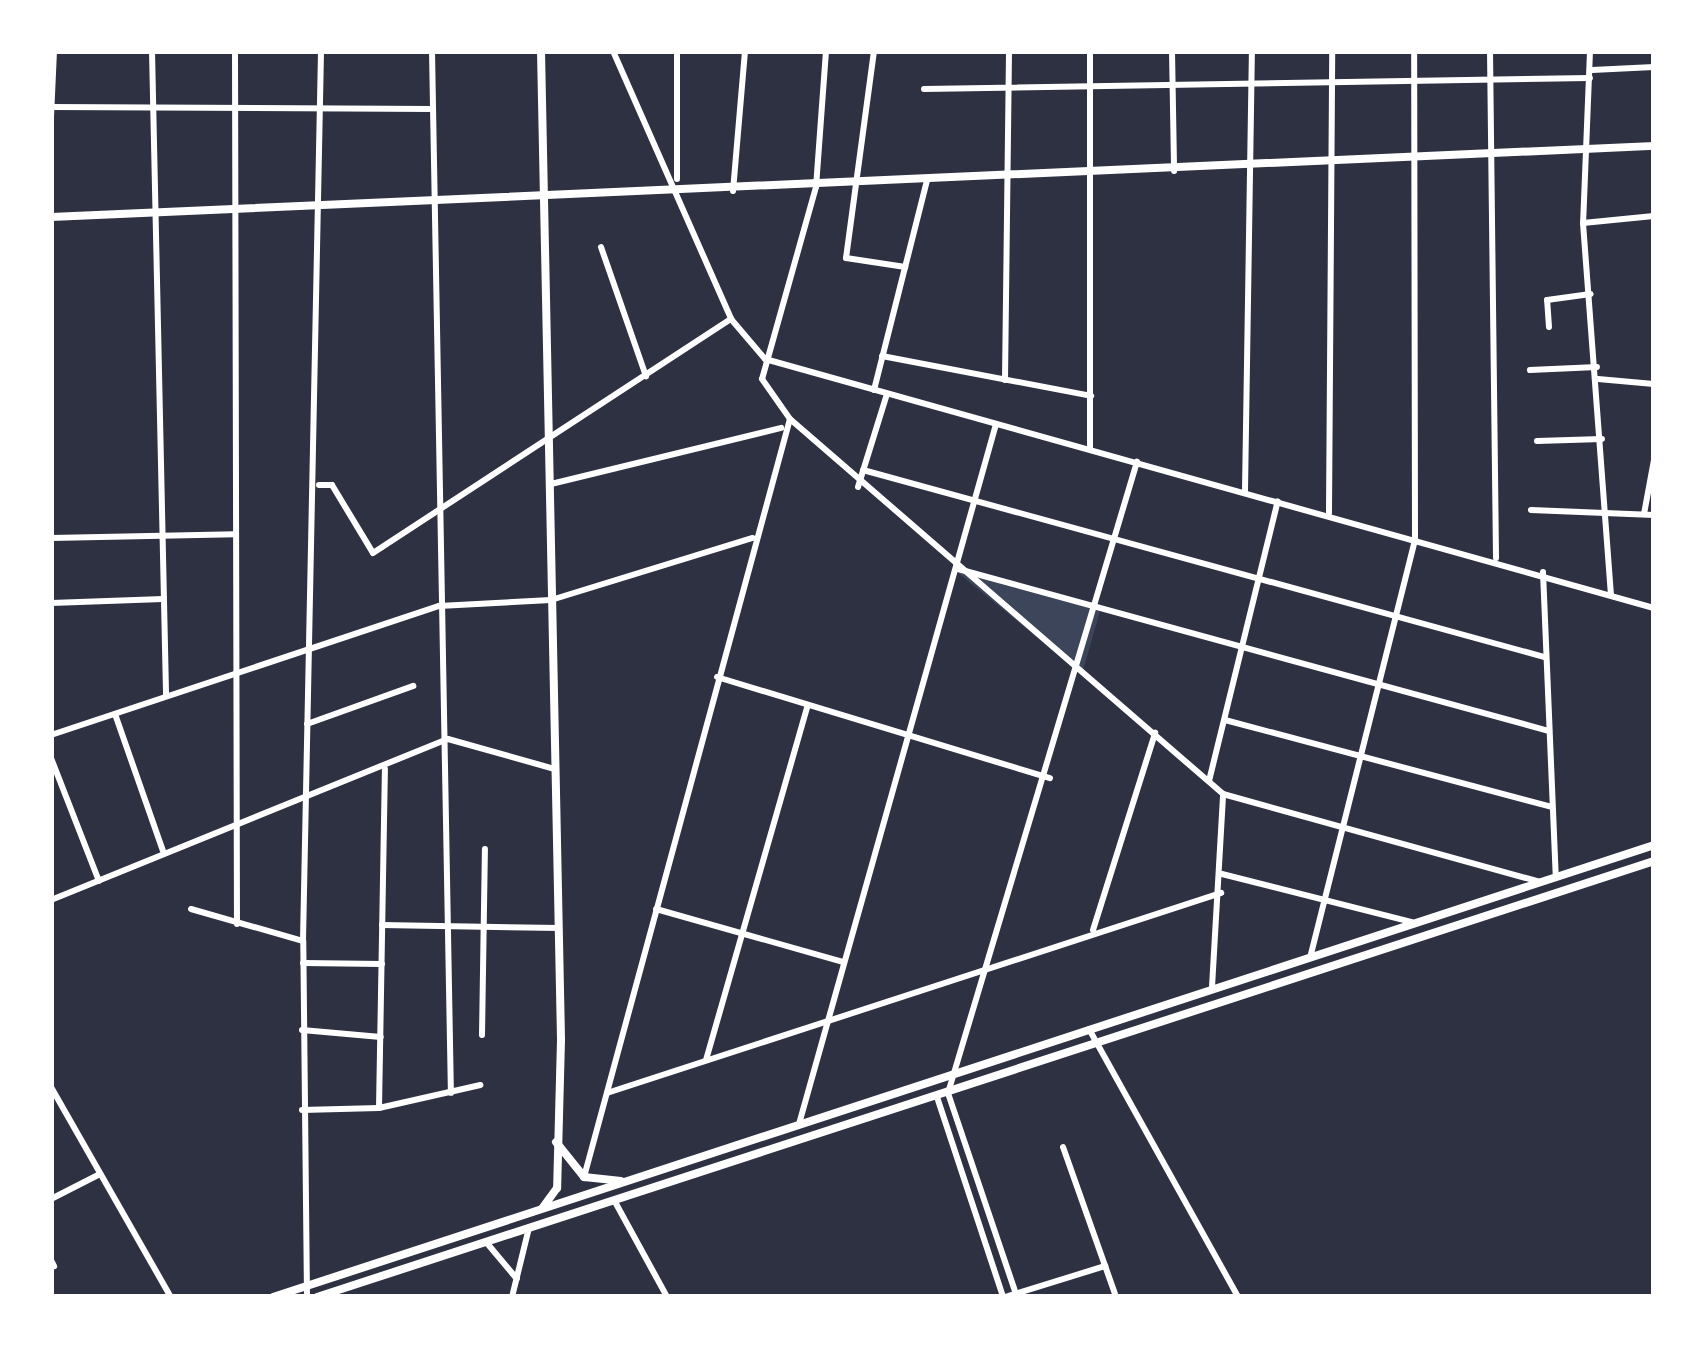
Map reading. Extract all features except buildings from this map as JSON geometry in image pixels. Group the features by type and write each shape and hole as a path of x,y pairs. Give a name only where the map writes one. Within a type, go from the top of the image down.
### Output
{"street":[{"path":"51,117 54,51"},
{"path":"152,51 151,213 166,695"},
{"path":"235,51 233,110 240,214 234,671 237,924"},
{"path":"321,51 315,209 319,485 302,941 304,1286 312,1297 1654,861"},
{"path":"432,51 427,203 454,928 451,1093"},
{"path":"541,51 538,197 551,437 550,600 559,928 556,1188 543,1207"},
{"path":"613,51 677,183 731,319 765,359 1496,558 1654,608"},
{"path":"677,51 677,183"},
{"path":"733,191 745,51"},
{"path":"826,51 816,187 765,359 763,387 790,419 858,488 1082,666 1223,794 1545,883"},
{"path":"874,51 846,258 905,267"},
{"path":"1005,380 1009,51"},
{"path":"1090,51 1090,449"},
{"path":"1172,51 1174,171"},
{"path":"1245,491 1254,167 1252,51"},
{"path":"1329,513 1332,51"},
{"path":"1310,958 1415,539 1414,51"},
{"path":"1490,51 1496,558"},
{"path":"1590,51 1583,223 1611,595"},
{"path":"924,89 1490,80 1654,67"},
{"path":"51,107 432,109"},
{"path":"51,217 240,214 1654,146"},
{"path":"874,390 927,181"},
{"path":"1583,223 1654,216"},
{"path":"601,247 646,376"},
{"path":"1549,327 1547,300 1591,294"},
{"path":"319,485 332,485 367,555 731,319"},
{"path":"882,356 1091,396"},
{"path":"1530,370 1597,367"},
{"path":"1598,379 1654,384"},
{"path":"858,488 887,394"},
{"path":"584,1177 781,428 790,419"},
{"path":"799,1124 824,1021 996,424"},
{"path":"551,484 781,428"},
{"path":"1537,441 1602,439"},
{"path":"1531,509 1607,507 1649,515 1654,460"},
{"path":"1017,1295 948,1093 961,1070 1050,778 1138,462"},
{"path":"862,470 1544,657"},
{"path":"1209,781 1278,501"},
{"path":"51,538 235,534"},
{"path":"51,735 439,606 550,600 752,538"},
{"path":"955,568 1549,731"},
{"path":"1543,572 1556,878"},
{"path":"51,603 163,599"},
{"path":"717,677 1050,778"},
{"path":"308,724 413,686"},
{"path":"706,1060 808,705"},
{"path":"115,714 163,851"},
{"path":"1225,720 1552,807"},
{"path":"1093,930 1154,733"},
{"path":"51,900 448,740 558,770"},
{"path":"51,758 98,881"},
{"path":"379,1108 385,769"},
{"path":"1212,987 1221,893 1223,794"},
{"path":"273,1297 1654,845"},
{"path":"482,1035 484,848"},
{"path":"1222,874 1412,922"},
{"path":"607,1093 1093,930 1221,893"},
{"path":"656,908 843,962"},
{"path":"191,909 302,941"},
{"path":"382,925 559,928"},
{"path":"303,963 382,964"},
{"path":"1089,1029 1238,1297"},
{"path":"302,1030 381,1037"},
{"path":"302,1110 379,1108 480,1085"},
{"path":"51,1087 171,1297"},
{"path":"938,1096 1004,1297 1105,1266"},
{"path":"553,1136 584,1177 621,1181"},
{"path":"1063,1147 1116,1297"},
{"path":"51,1199 100,1174"},
{"path":"614,1199 667,1297"},
{"path":"512,1297 530,1228"},
{"path":"486,1242 517,1279"}],"shaded area":[{"path":"957,572 1100,611 1082,674"}]}
